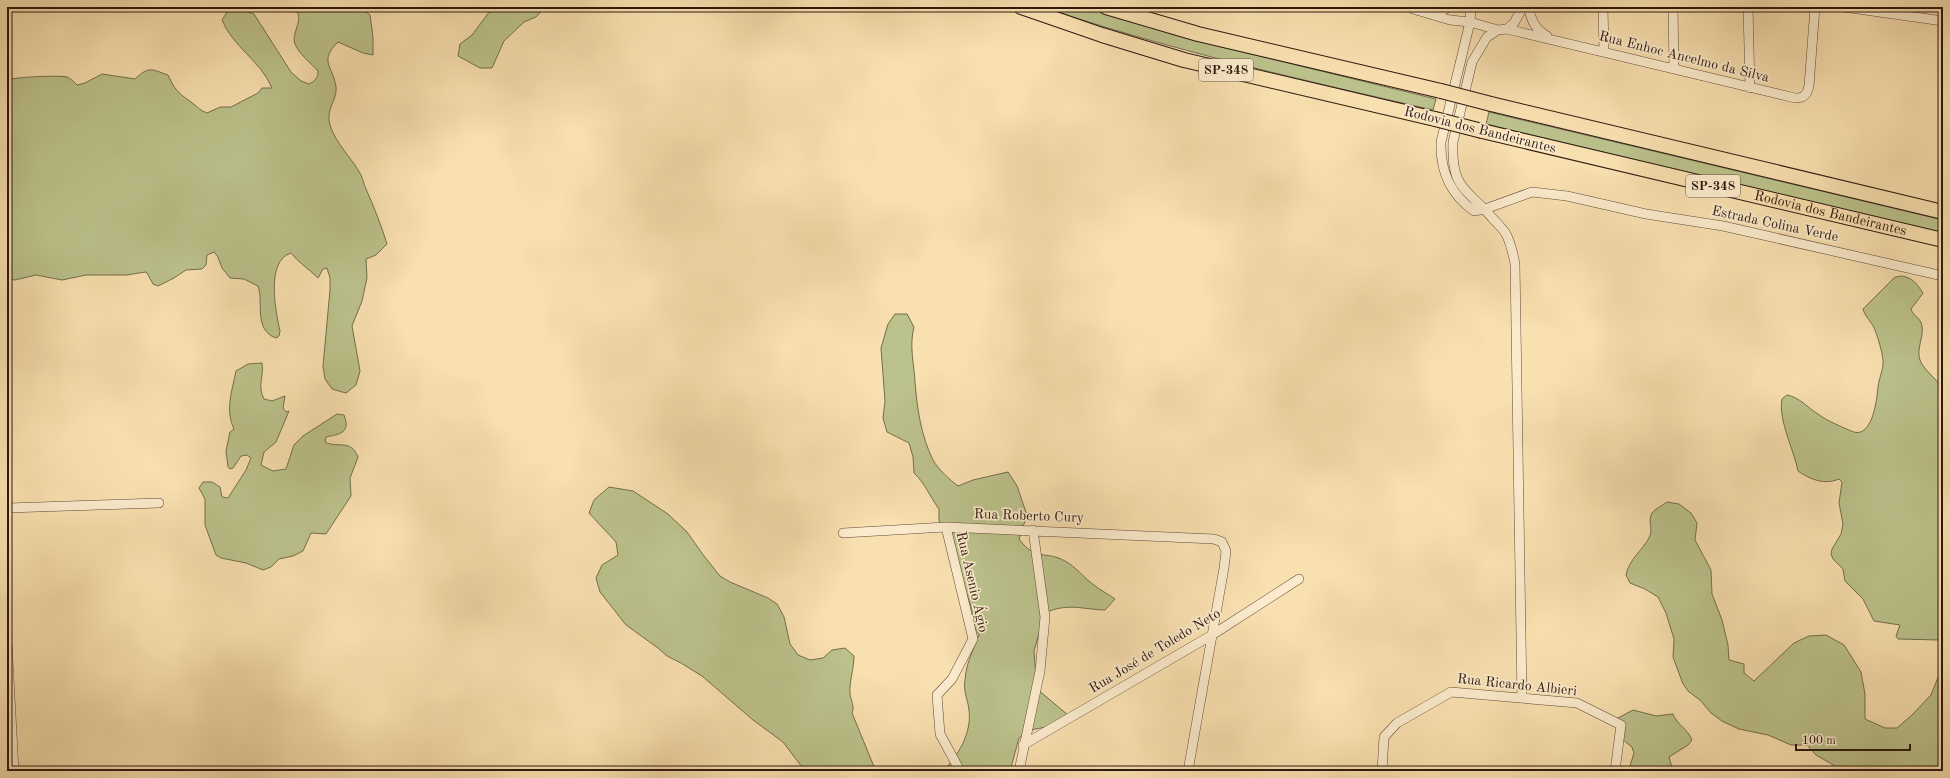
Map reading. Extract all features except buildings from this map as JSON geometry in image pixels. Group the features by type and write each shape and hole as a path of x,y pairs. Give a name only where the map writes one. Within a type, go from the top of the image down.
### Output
{"highway":[{"name":"Rodovia dos Bandeirantes","path":"1021,7 1102,35 1184,60 1943,240"},
{"name":"Rodovia dos Bandeirantes","path":"1106,7 1198,34 1943,212"}],"street":[{"path":"1427,12 1443,10 1449,7"},
{"name":"Estrada Colina Verde","path":"1472,7 1470,22 1441,142 1441,150 1445,172 1456,195 1461,202 1474,211 1485,209 1532,192 1568,196 1646,214 1731,228 1943,276"},
{"path":"1522,698 1515,264 1506,233 1485,209 1470,197 1459,182 1453,162 1453,142 1472,62 1487,37 1514,23 1523,7"},
{"name":"Rua Enhoc Ancelmo da Silva","path":"1528,7 1532,22 1537,30 1553,40"},
{"path":"1603,7 1604,52"},
{"path":"1673,7 1674,69"},
{"path":"1748,7 1750,88"},
{"name":"Rua Enhoc Ancelmo da Silva","path":"1413,9 1450,20 1470,22 1553,40 1750,88 1801,98 1807,94 1809,86 1815,7"},
{"path":"1844,7 1943,21"},
{"path":"7,508 159,503"},
{"name":"Rua Roberto Cury","path":"843,533 946,527 1214,539 1222,542 1226,551 1212,635"},
{"name":"Rua Asenio Ágio","path":"946,527 973,639 952,680 937,695 940,734 960,771"},
{"path":"1017,770 1040,671 1045,617 1033,530"},
{"name":"Rua José de Toledo Neto","path":"1023,744 1212,635 1299,579"},
{"path":"1188,771 1212,635"},
{"path":"7,641 14,771"},
{"name":"Rua Ricardo Albieri","path":"1382,771 1384,737 1397,723 1451,692 1577,703 1620,725 1615,771"}],"green space":[{"path":"287,7 360,7 370,15 373,37 373,55 363,53 338,42 332,48 328,59 336,86 335,96 329,114 330,125 340,145 361,175 387,244 376,255 366,259 367,278 362,301 352,326 360,371 356,385 346,393 332,389 325,379 323,366 330,290 330,278 327,268 323,269 318,278 291,253 283,258 278,266 275,276 274,288 276,312 280,331 279,336 276,338 264,329 258,286 244,279 230,278 222,268 218,257 214,252 207,255 206,265 202,269 186,270 158,286 153,284 145,272 127,275 86,275 62,280 36,275 15,280 7,279 7,80 28,77 62,76 72,80 77,85 85,83 102,74 135,79 147,70 154,70 168,75 179,93 200,110 207,113 220,107 231,107 258,93 262,88 272,88 267,78 254,61 232,38 222,20 229,9 241,9 254,14 291,72 301,81 309,84 317,77 318,71 302,55 295,44 294,40 299,18 296,11 291,12"},
{"path":"493,7 545,7 536,17 524,22 504,41 492,68 480,68 458,56 460,44 472,35"},
{"path":"1042,7 1083,7 1218,46 1436,99 1433,110 1187,51 1090,23"},
{"path":"1489,112 1943,220 1943,233 1486,124"},
{"path":"1902,276 1909,278 1914,282 1923,293 1911,309 1922,326 1919,356 1922,364 1943,391 1941,446 1943,464 1943,642 1939,640 1898,639 1896,636 1900,625 1874,621 1863,599 1845,581 1843,569 1833,559 1831,554 1832,549 1841,534 1843,524 1839,503 1842,482 1839,479 1829,482 1818,481 1798,471 1782,416 1782,399 1787,395 1799,400 1825,419 1851,431 1858,433 1869,425 1875,409 1883,360 1875,330 1865,315 1863,309 1895,277"},
{"path":"895,314 907,314 914,327 912,348 918,412 925,441 933,460 938,467 958,486 973,480 1008,472 1017,486 1027,515 1019,539 1031,551 1052,556 1069,563 1090,582 1115,599 1105,610 1065,607 1041,615 1041,627 1034,651 1037,689 1068,715 1046,727 1030,730 1019,738 1010,771 943,771 959,751 966,735 969,710 965,688 966,674 970,657 979,635 972,622 972,610 959,570 939,520 939,509 914,473 913,457 909,443 887,432 883,418 885,401 881,348 888,324"},
{"path":"262,363 261,390 264,399 272,401 285,396 283,408 286,412 289,411 276,442 264,452 261,465 273,471 286,469 294,445 303,436 337,414 344,415 346,421 345,429 343,432 336,435 326,437 325,442 347,446 355,451 358,457 350,478 351,496 326,534 311,533 303,551 293,556 279,559 271,567 263,570 246,563 221,558 216,555 205,525 205,499 199,488 203,482 212,482 220,487 222,497 228,498 246,470 251,458 247,455 241,456 233,468 230,469 228,467 226,451 230,432 234,429 230,415 231,393 236,371 248,364"},
{"path":"609,487 633,491 668,514 687,532 720,576 730,582 768,598 777,604 784,617 790,644 798,655 810,660 823,658 832,650 845,648 854,656 850,689 853,706 852,713 875,769 880,771 805,771 783,742 753,720 702,676 667,656 626,625 600,592 596,578 602,565 618,555 616,542 589,513 594,500"},
{"path":"1667,502 1679,504 1691,513 1697,523 1695,540 1711,570 1712,594 1722,620 1728,645 1729,660 1744,664 1744,673 1754,681 1794,643 1809,636 1826,635 1844,645 1861,672 1865,694 1865,719 1885,728 1897,728 1931,695 1943,665 1943,771 1844,771 1816,755 1807,745 1791,745 1768,735 1739,729 1722,721 1711,713 1700,700 1689,692 1683,684 1673,657 1674,639 1666,613 1658,597 1645,589 1630,583 1626,575 1630,564 1649,538 1651,531 1650,519 1652,513"},
{"path":"1633,710 1656,716 1673,714 1690,736 1692,740 1688,745 1669,757 1673,771 1625,771 1630,766 1634,753 1632,747 1622,739 1616,719"}]}
